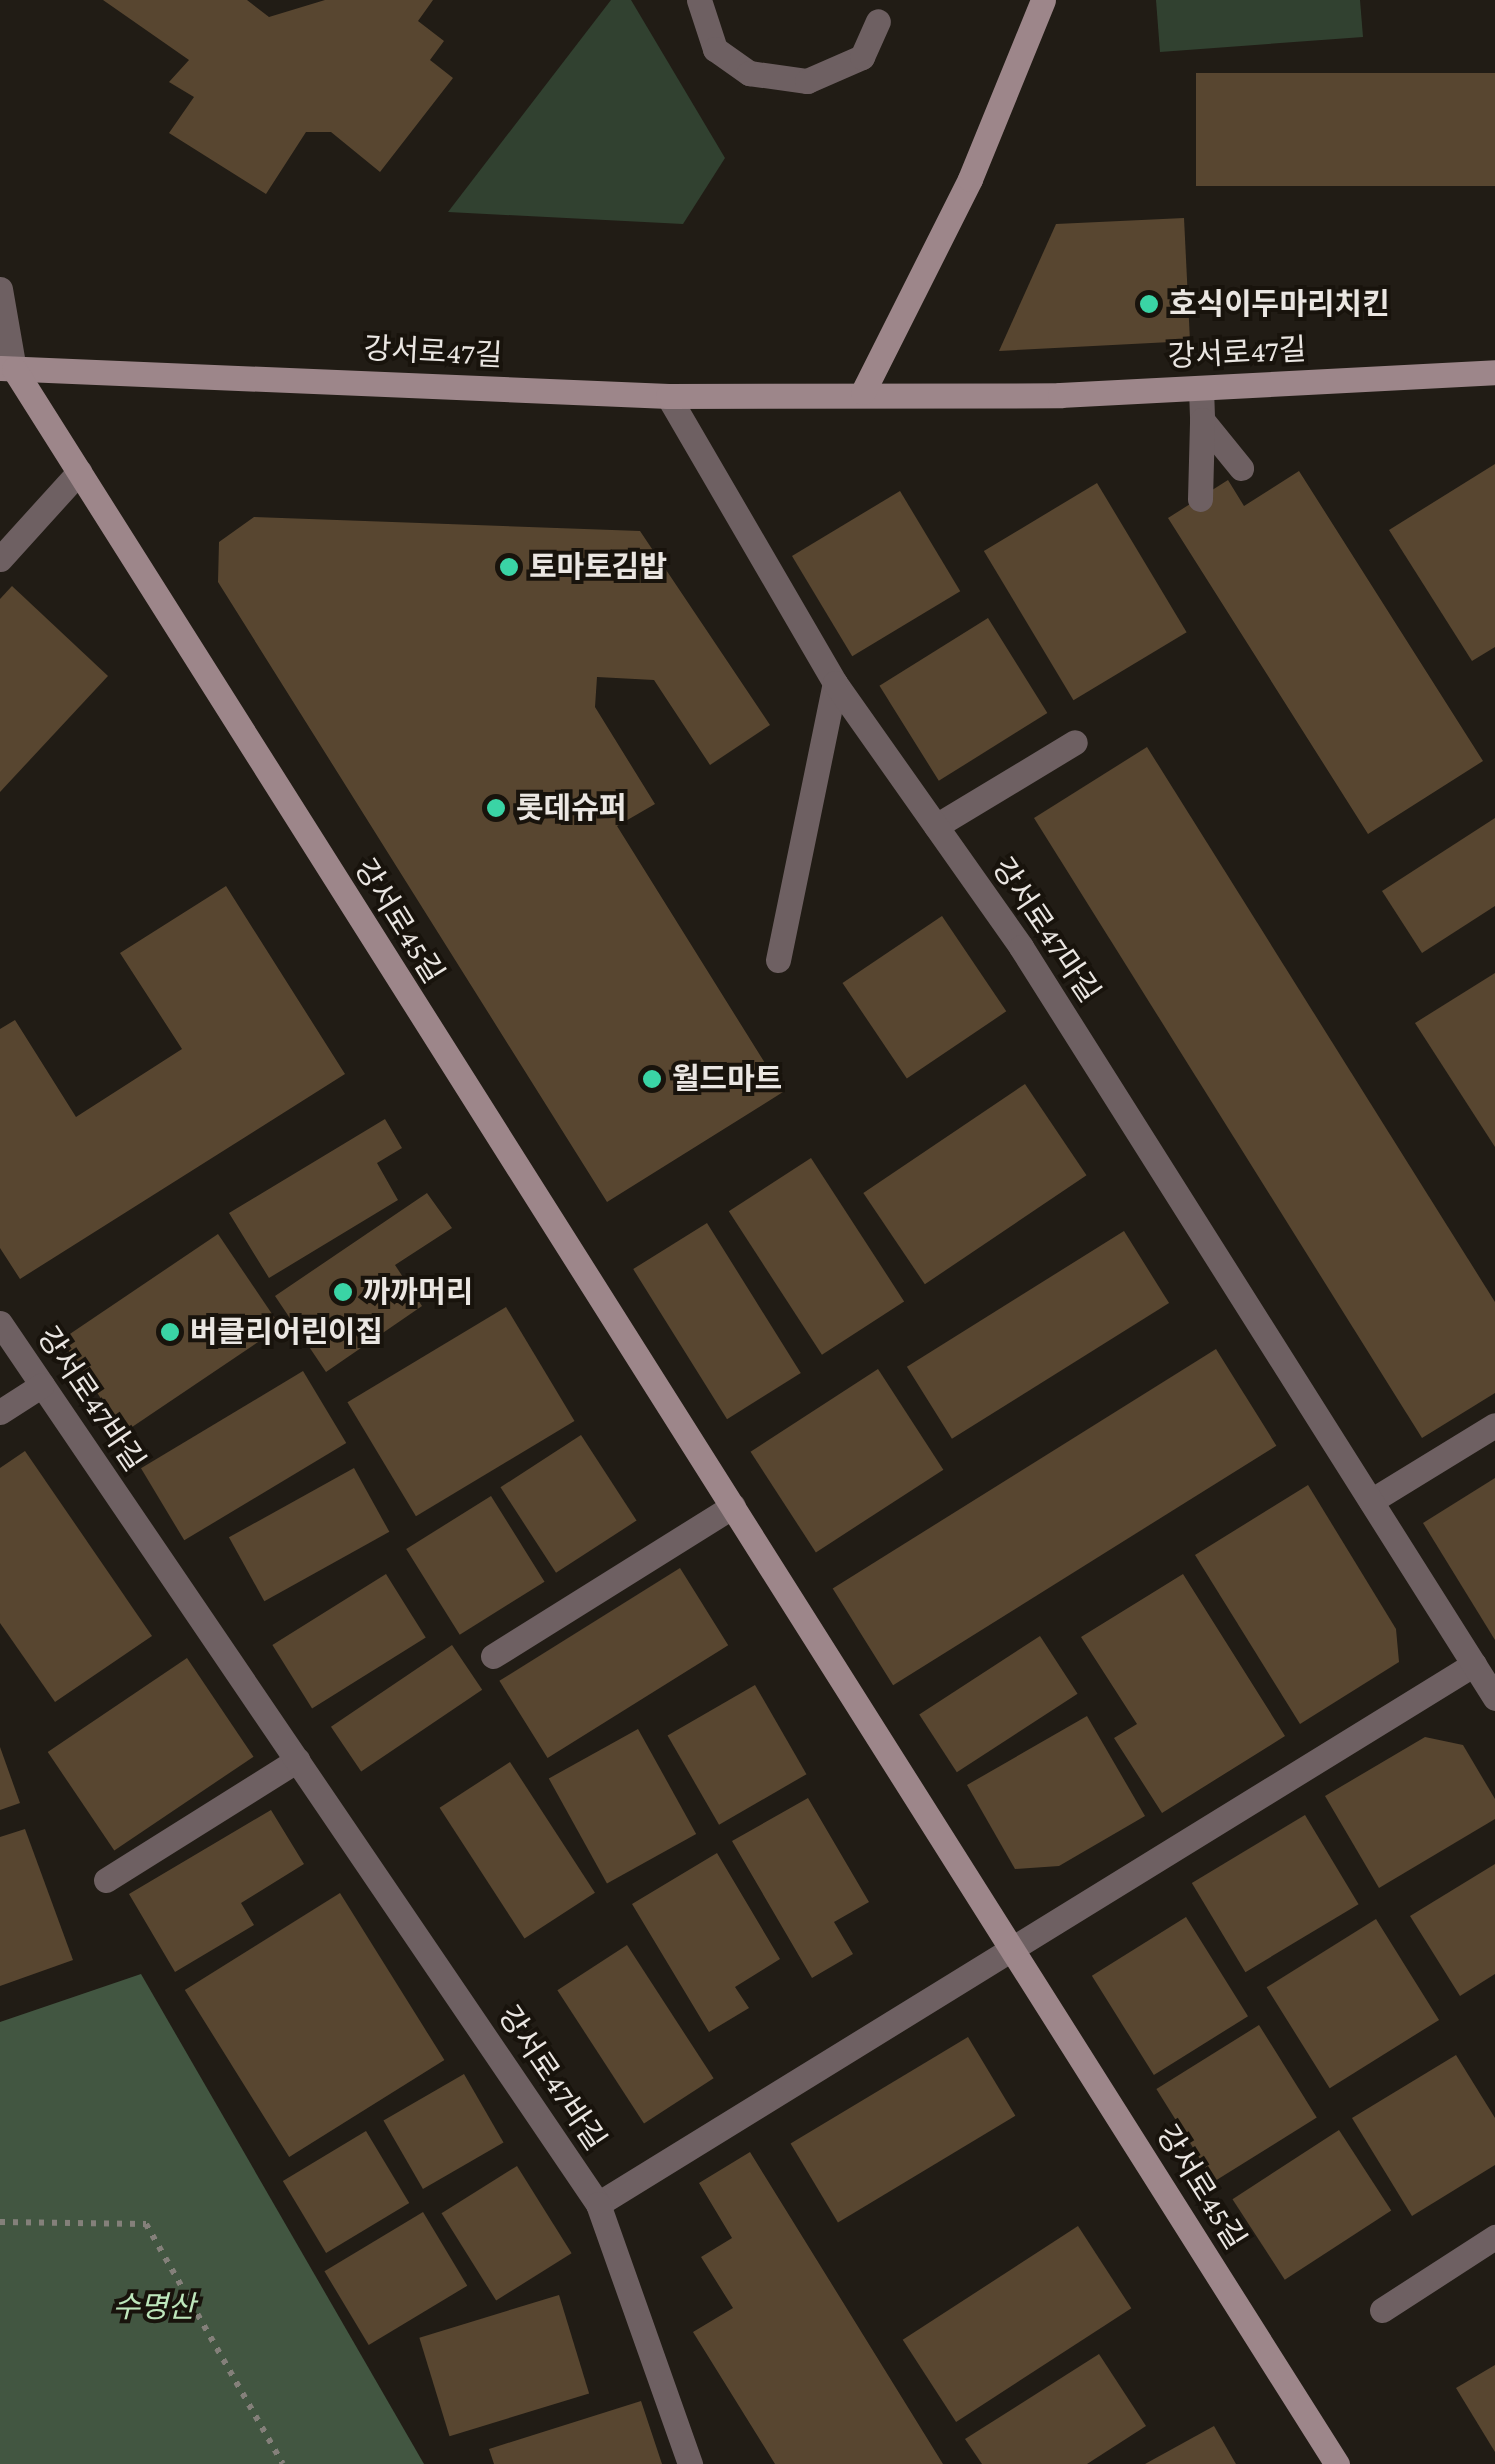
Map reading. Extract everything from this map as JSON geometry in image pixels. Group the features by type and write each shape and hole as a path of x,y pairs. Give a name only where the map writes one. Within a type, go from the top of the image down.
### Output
{"street":[{"path":"698,0 715,49 749,73 807,81 862,57 878,21"},
{"path":"863,392 970,178 1042,0"},
{"path":"0,289 7,368"},
{"name":"강서로47길","path":"7,368 668,396 863,392 1060,395 1495,372"},
{"name":"강서로45길","path":"7,368 79,472 1337,2464"},
{"path":"1200,388 1200,499"},
{"name":"강서로47마길","path":"668,396 835,683 1021,947 1495,1698"},
{"path":"1202,420 1242,468"},
{"path":"0,559 79,472"},
{"path":"778,960 835,683"},
{"path":"936,826 1075,742"},
{"name":"강서로47바길","path":"0,1323 598,2204 690,2464"},
{"path":"0,1412 42,1384"},
{"path":"1371,1500 1495,1425"},
{"path":"493,1656 732,1506"},
{"path":"598,2204 1010,1945 1474,1664"},
{"path":"106,1880 297,1760"},
{"path":"1382,2310 1495,2236"}],"path":[{"path":"0,2222 146,2224 283,2464"}],"green space":[{"path":"611,0 631,0 725,158 683,224 448,212"},
{"path":"1156,0 1360,0 1363,37 1160,52"},
{"name":"수명산","path":"141,1974 424,2464 0,2464 0,2022"}],"building":[{"path":"103,0 247,0 269,17 325,0 433,0 418,21 444,41 430,60 453,78 380,172 331,132 306,132 266,194 169,133 194,97 169,82 189,60"},
{"path":"1196,73 1495,73 1495,186 1196,186"},
{"path":"1184,218 1190,341 999,351 1056,224"},
{"path":"1495,464 1495,647 1472,661 1389,530"},
{"path":"1299,471 1483,761 1368,834 1168,518 1228,480 1244,506"},
{"path":"1097,483 1187,632 1073,700 984,551"},
{"path":"900,491 960,591 852,656 792,556"},
{"path":"254,517 640,531 770,725 710,765 654,680 597,677 595,707 655,804 617,826 783,1092 607,1202 218,582 219,542"},
{"path":"12,586 108,676 0,792 0,599"},
{"path":"988,618 1047,713 939,781 879,686"},
{"path":"1147,747 1495,1302 1495,1393 1422,1438 1034,818"},
{"path":"1495,818 1495,906 1422,953 1382,891"},
{"path":"226,886 345,1074 20,1279 0,1248 0,1029 15,1020 76,1117 182,1049 120,953"},
{"path":"942,916 1006,1011 907,1078 843,983"},
{"path":"1495,973 1495,1147 1415,1023"},
{"path":"1025,1084 1087,1175 925,1284 863,1193"},
{"path":"385,1119 402,1148 377,1163 398,1200 269,1278 229,1213"},
{"path":"811,1158 904,1301 822,1355 729,1211"},
{"path":"427,1193 452,1228 395,1265 422,1306 326,1372 275,1296"},
{"path":"707,1223 801,1373 727,1419 633,1269"},
{"path":"1124,1231 1169,1303 952,1439 907,1367"},
{"name":"버클리어린이집","path":"218,1234 281,1327 124,1433 61,1340"},
{"path":"506,1307 575,1421 416,1516 347,1402"},
{"path":"1216,1349 1276,1446 893,1685 833,1589"},
{"path":"878,1369 943,1470 816,1552 751,1452"},
{"path":"303,1371 346,1443 184,1540 141,1468"},
{"path":"581,1435 637,1521 556,1573 500,1487"},
{"path":"25,1451 152,1636 55,1702 0,1623 0,1468"},
{"path":"354,1468 389,1532 264,1601 229,1537"},
{"path":"1495,1478 1495,1640 1423,1523"},
{"path":"1308,1485 1396,1629 1399,1662 1300,1724 1195,1555"},
{"path":"491,1496 545,1582 460,1635 406,1549"},
{"path":"680,1568 728,1645 548,1758 499,1681"},
{"path":"386,1574 426,1638 312,1709 272,1645"},
{"path":"1183,1574 1285,1736 1162,1813 1114,1738 1137,1724 1081,1637"},
{"path":"1040,1636 1078,1694 957,1772 919,1714"},
{"path":"452,1645 482,1690 361,1771 331,1727"},
{"path":"187,1658 254,1757 114,1851 48,1752"},
{"path":"755,1685 807,1774 719,1825 668,1736"},
{"path":"1087,1716 1145,1816 1059,1866 1015,1869 967,1785"},
{"path":"638,1729 696,1834 607,1883 549,1778"},
{"path":"1425,1737 1463,1745 1495,1799 1495,1819 1379,1888 1325,1796"},
{"path":"0,1747 20,1803 0,1810"},
{"path":"510,1762 595,1893 525,1939 440,1808"},
{"path":"808,1798 869,1902 834,1922 853,1954 812,1978 732,1841"},
{"path":"271,1810 304,1864 241,1903 254,1925 175,1972 129,1894"},
{"path":"1305,1815 1359,1904 1245,1972 1192,1883"},
{"path":"25,1829 73,1960 0,1986 0,1837"},
{"path":"717,1853 780,1959 735,1987 749,2008 709,2032 632,1904"},
{"path":"1495,1864 1495,1974 1460,1996 1410,1916"},
{"path":"340,1893 444,2060 289,2157 185,1990"},
{"path":"1186,1917 1248,2016 1154,2075 1092,1976"},
{"path":"1376,1919 1439,2020 1330,2088 1267,1987"},
{"path":"627,1945 714,2078 644,2124 557,1990"},
{"path":"1259,2025 1317,2117 1214,2182 1156,2089"},
{"path":"968,2037 1015,2116 838,2222 791,2144"},
{"path":"1456,2055 1495,2118 1495,2165 1412,2216 1352,2118"},
{"path":"464,2074 504,2142 423,2189 383,2120"},
{"path":"1339,2130 1391,2211 1285,2280 1232,2199"},
{"path":"366,2131 409,2203 326,2253 283,2181"},
{"path":"750,2152 943,2464 775,2464 693,2332 733,2308 701,2257 732,2238 699,2183"},
{"path":"517,2166 572,2253 496,2301 442,2213"},
{"path":"423,2212 467,2286 369,2345 324,2271"},
{"path":"1078,2226 1131,2308 956,2422 903,2340"},
{"path":"559,2295 589,2393 449,2436 419,2338"},
{"path":"1099,2354 1146,2426 1087,2464 982,2464 965,2439"},
{"path":"1495,2365 1495,2452 1456,2388"},
{"path":"641,2401 662,2464 494,2464 489,2449"},
{"path":"1214,2426 1236,2464 1145,2464"}],"place":[{"name":"호식이두마리치킨","path":"1149,304"},
{"name":"토마토김밥","path":"509,567"},
{"name":"롯데슈퍼","path":"496,808"},
{"name":"월드마트","path":"652,1079"},
{"name":"까까머리","path":"343,1292"},
{"name":"버클리어린이집","path":"170,1332"}]}
